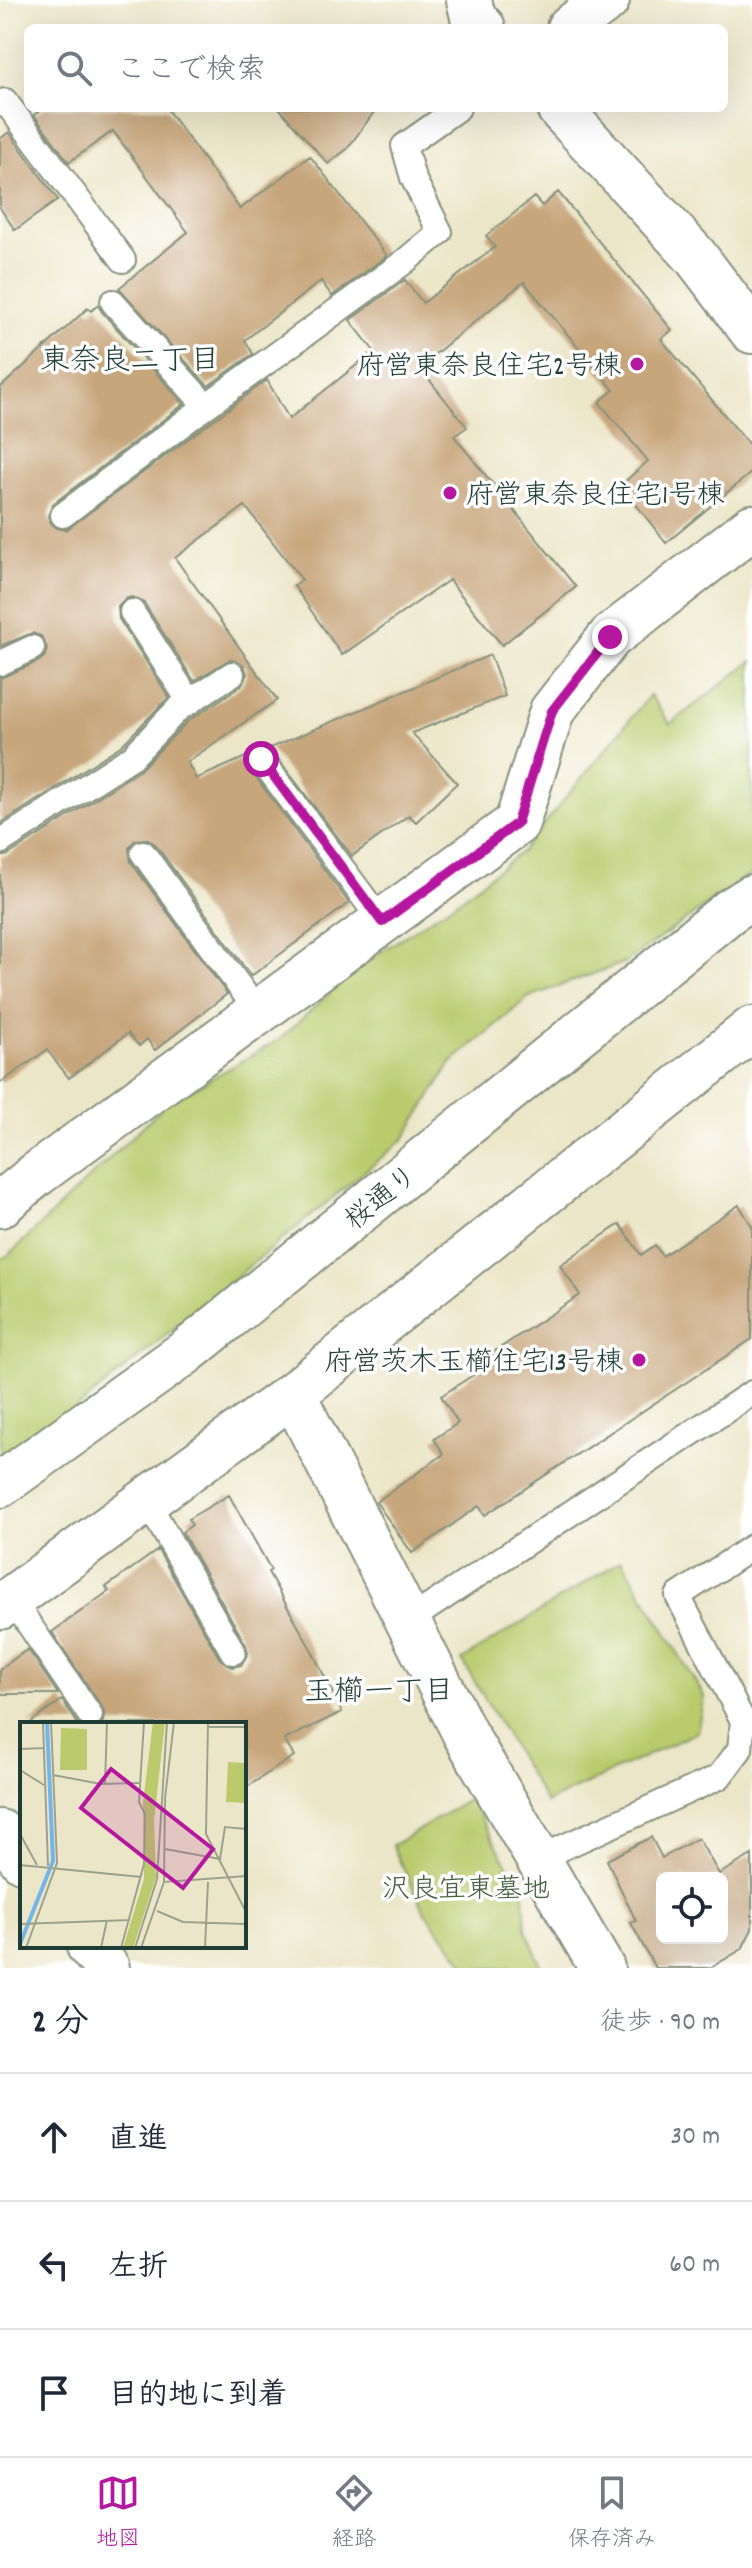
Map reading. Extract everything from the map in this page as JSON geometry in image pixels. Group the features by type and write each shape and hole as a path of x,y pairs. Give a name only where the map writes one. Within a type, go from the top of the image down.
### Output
{"street":[{"path":"469,0 473,17 479,24"},
{"path":"574,24 607,0"},
{"path":"563,112 695,256 752,331"},
{"path":"0,1205 37,1174 517,823 552,711 600,649 610,637 752,527"},
{"name":"桜通り","path":"0,1485 186,1352 730,911 752,897"},
{"path":"6,1603 293,1394 752,1029"},
{"path":"293,1394 465,1734 602,1968"},
{"path":"0,1832 20,1857"},
{"path":"91,1948 107,1968"}],"lane":[{"path":"0,104 5,101 123,260"},
{"path":"63,515 440,232 413,178 404,146 452,112"},
{"path":"113,302 206,406"},
{"path":"132,612 190,702"},
{"path":"0,663 32,648"},
{"path":"0,842 132,757 178,709 232,674"},
{"path":"261,759 382,922"},
{"path":"143,853 258,1012"},
{"path":"408,1621 752,1393"},
{"path":"147,1501 233,1652"},
{"path":"537,1859 719,1777 746,1751 743,1721 678,1596 752,1547"},
{"path":"6,1603 90,1715"}],"green space":[{"path":"752,661 752,873 626,962 529,997 452,1062 404,1139 48,1432 0,1465 0,1260 10,1254 165,1105 280,1039 358,967 459,900 522,851 650,695 670,724"},
{"path":"622,1560 704,1696 697,1732 546,1803 462,1660"},
{"name":"沢良宜東墓地","path":"470,1799 524,1893 526,1929 542,1968 468,1968 425,1912 392,1846"}],"building":[{"path":"38,112 169,112 240,209 310,156 387,256 332,296 321,281 245,340 253,354 208,386 119,288 188,232 113,131 69,162 34,115"},
{"path":"282,112 374,112 347,149 328,164"},
{"path":"9,132 58,200 15,230 0,208 0,139"},
{"path":"558,192 672,330 661,339 752,448 752,472 666,543 621,485 648,461 599,402 614,390 524,282 419,367 467,427 454,436 576,587 502,645 449,580 342,655 294,586 302,580 245,506 175,558 277,700 187,762 196,779 246,757 249,768 349,903 251,976 155,844 148,839 135,840 129,848 131,862 227,994 155,1050 147,1039 139,1046 128,1033 69,1078 47,1050 0,1083 0,857 8,855 140,770 188,721 241,686 247,674 244,665 230,659 194,681 144,603 132,597 125,599 118,606 119,619 169,697 122,745 0,824 0,678 38,662 45,656 47,648 41,636 32,633 0,646 0,388 88,308 91,311 98,305 184,404 53,504 48,516 51,523 66,530 267,380 289,419 374,351 350,320 405,280 423,303 495,247 486,236 534,197 542,206"},
{"path":"490,655 505,696 412,733 457,783 416,822 409,815 352,856 270,748"},
{"name":"府営茨木玉櫛住宅13号棟","path":"739,1205 752,1226 752,1339 485,1515 479,1506 412,1553 376,1502 444,1454 434,1439 458,1423 441,1396 479,1371 474,1365 580,1295 560,1265 620,1224 641,1255 655,1245 662,1256"},
{"path":"229,1495 271,1570 268,1572 342,1712 284,1740 294,1756 246,1788 246,1722 103,1722 105,1715 102,1707 52,1632 109,1591 106,1587 158,1550 220,1659 232,1667 241,1665 248,1653 246,1645 182,1532 192,1525 188,1519"},
{"path":"28,1649 58,1694 0,1694 0,1669"},
{"path":"62,1700 77,1722 32,1722"},
{"path":"651,1837 662,1858 698,1838 718,1872 656,1872 656,1944 728,1944 728,1872 722,1872 752,1855 752,1929 742,1949 710,1968 655,1968 631,1923 636,1921 607,1860"}],"place":[{"name":"府営東奈良住宅2号棟","path":"637,364"},
{"name":"府営東奈良住宅1号棟","path":"450,493"},
{"name":"府営茨木玉櫛住宅13号棟","path":"639,1360"}],"district":[{"name":"東奈良二丁目","path":"130,359"},
{"name":"玉櫛一丁目","path":"379,1690"}],"route":[{"path":"261,759 382,922 517,823 552,711 610,637"}]}
